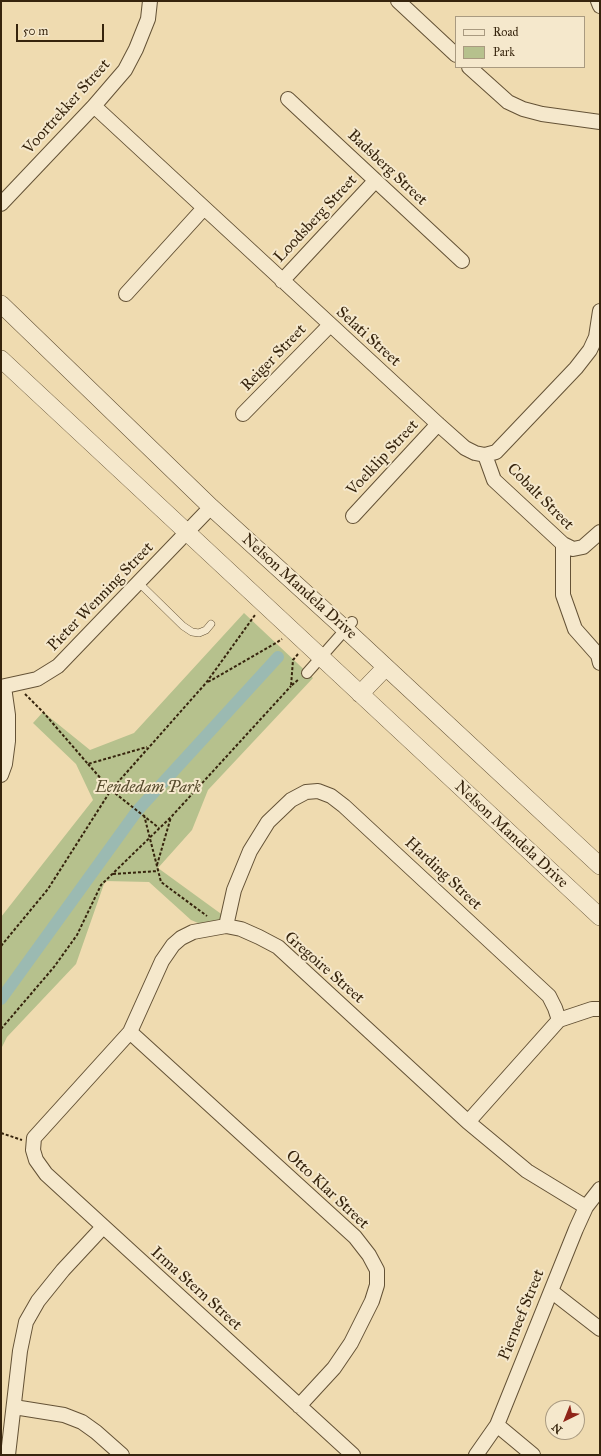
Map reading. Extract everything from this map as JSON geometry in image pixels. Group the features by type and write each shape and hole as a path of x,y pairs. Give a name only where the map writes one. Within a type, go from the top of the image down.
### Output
{"street":[{"name":"Voortrekker Street","path":"1,204 94,106 125,70 136,49 148,19 150,1"},
{"path":"398,1 455,54"},
{"path":"598,1 600,6"},
{"path":"470,68 508,102 523,109 542,114 600,122"},
{"name":"Badsberg Street","path":"288,99 462,261"},
{"name":"Selati Street","path":"94,106 438,424 465,448 475,454 485,455"},
{"name":"Loodsberg Street","path":"282,281 376,181"},
{"path":"126,294 204,208"},
{"name":"Nelson Mandela Drive","path":"1,304 211,507 348,625 386,667 521,795 600,866"},
{"path":"485,455 496,452 576,368 590,350 596,337 600,311"},
{"name":"Reiger Street","path":"243,414 330,325"},
{"name":"Nelson Mandela Drive","path":"1,359 600,917"},
{"name":"Voelklip Street","path":"353,516 438,424"},
{"name":"Cobalt Street","path":"485,455 494,480 563,544 573,549 583,547 600,532"},
{"name":"Pieter Wenning Street","path":"6,686 37,679 58,666 211,507"},
{"path":"563,544 563,595 575,629 599,658"},
{"path":"307,673 348,625"},
{"path":"360,694 386,667"},
{"path":"1,775 5,764 8,741 6,686"},
{"name":"Harding Street","path":"226,926 234,890 250,851 268,822 291,800 306,792 318,790 331,796 344,806 548,996 559,1020"},
{"name":"Gregoire Street","path":"34,1138 130,1032 162,960 173,945 181,938 193,932 226,926 241,929 278,947 468,1122 527,1171 586,1207"},
{"path":"468,1122 559,1020 592,1009 600,1009"},
{"name":"Otto Klar Street","path":"130,1032 355,1237 369,1254 377,1270 377,1285 372,1301 351,1343 334,1368 299,1406"},
{"name":"Irma Stern Street","path":"34,1138 33,1150 36,1160 46,1174 353,1455"},
{"name":"Pierneef Street","path":"476,1455 487,1442 497,1425 586,1207 600,1189"},
{"path":"8,1455 20,1351 26,1322 38,1301 63,1270 103,1227"},
{"path":"551,1291 600,1328"},
{"path":"14,1407 64,1415 82,1422 122,1455"},
{"path":"497,1425 533,1455"}],"lane":[{"path":"139,583 183,626 192,632 199,633 206,630 211,624"}],"path":[{"path":"1,946 48,889 111,790 148,746 206,683 264,603"},
{"path":"206,683 276,643 291,630"},
{"path":"6,686 43,712 111,790 160,828"},
{"path":"1,1029 54,967 77,935 101,885 172,816 291,686"},
{"path":"88,764 148,746"},
{"path":"144,815 161,882 196,909 226,926"},
{"path":"156,866 172,816"},
{"path":"112,874 158,871"},
{"path":"1,1133 20,1140 34,1138"}],"green space":[{"name":"Eendedam Park","path":"244,613 313,678 208,790 192,830 158,868 224,916 215,930 191,920 149,882 105,881 76,964 7,1037 1,1049 1,917 93,800 76,764 33,723 43,712 90,750 134,733"}],"waterway":[{"path":"1,999 137,811 278,657"}]}
